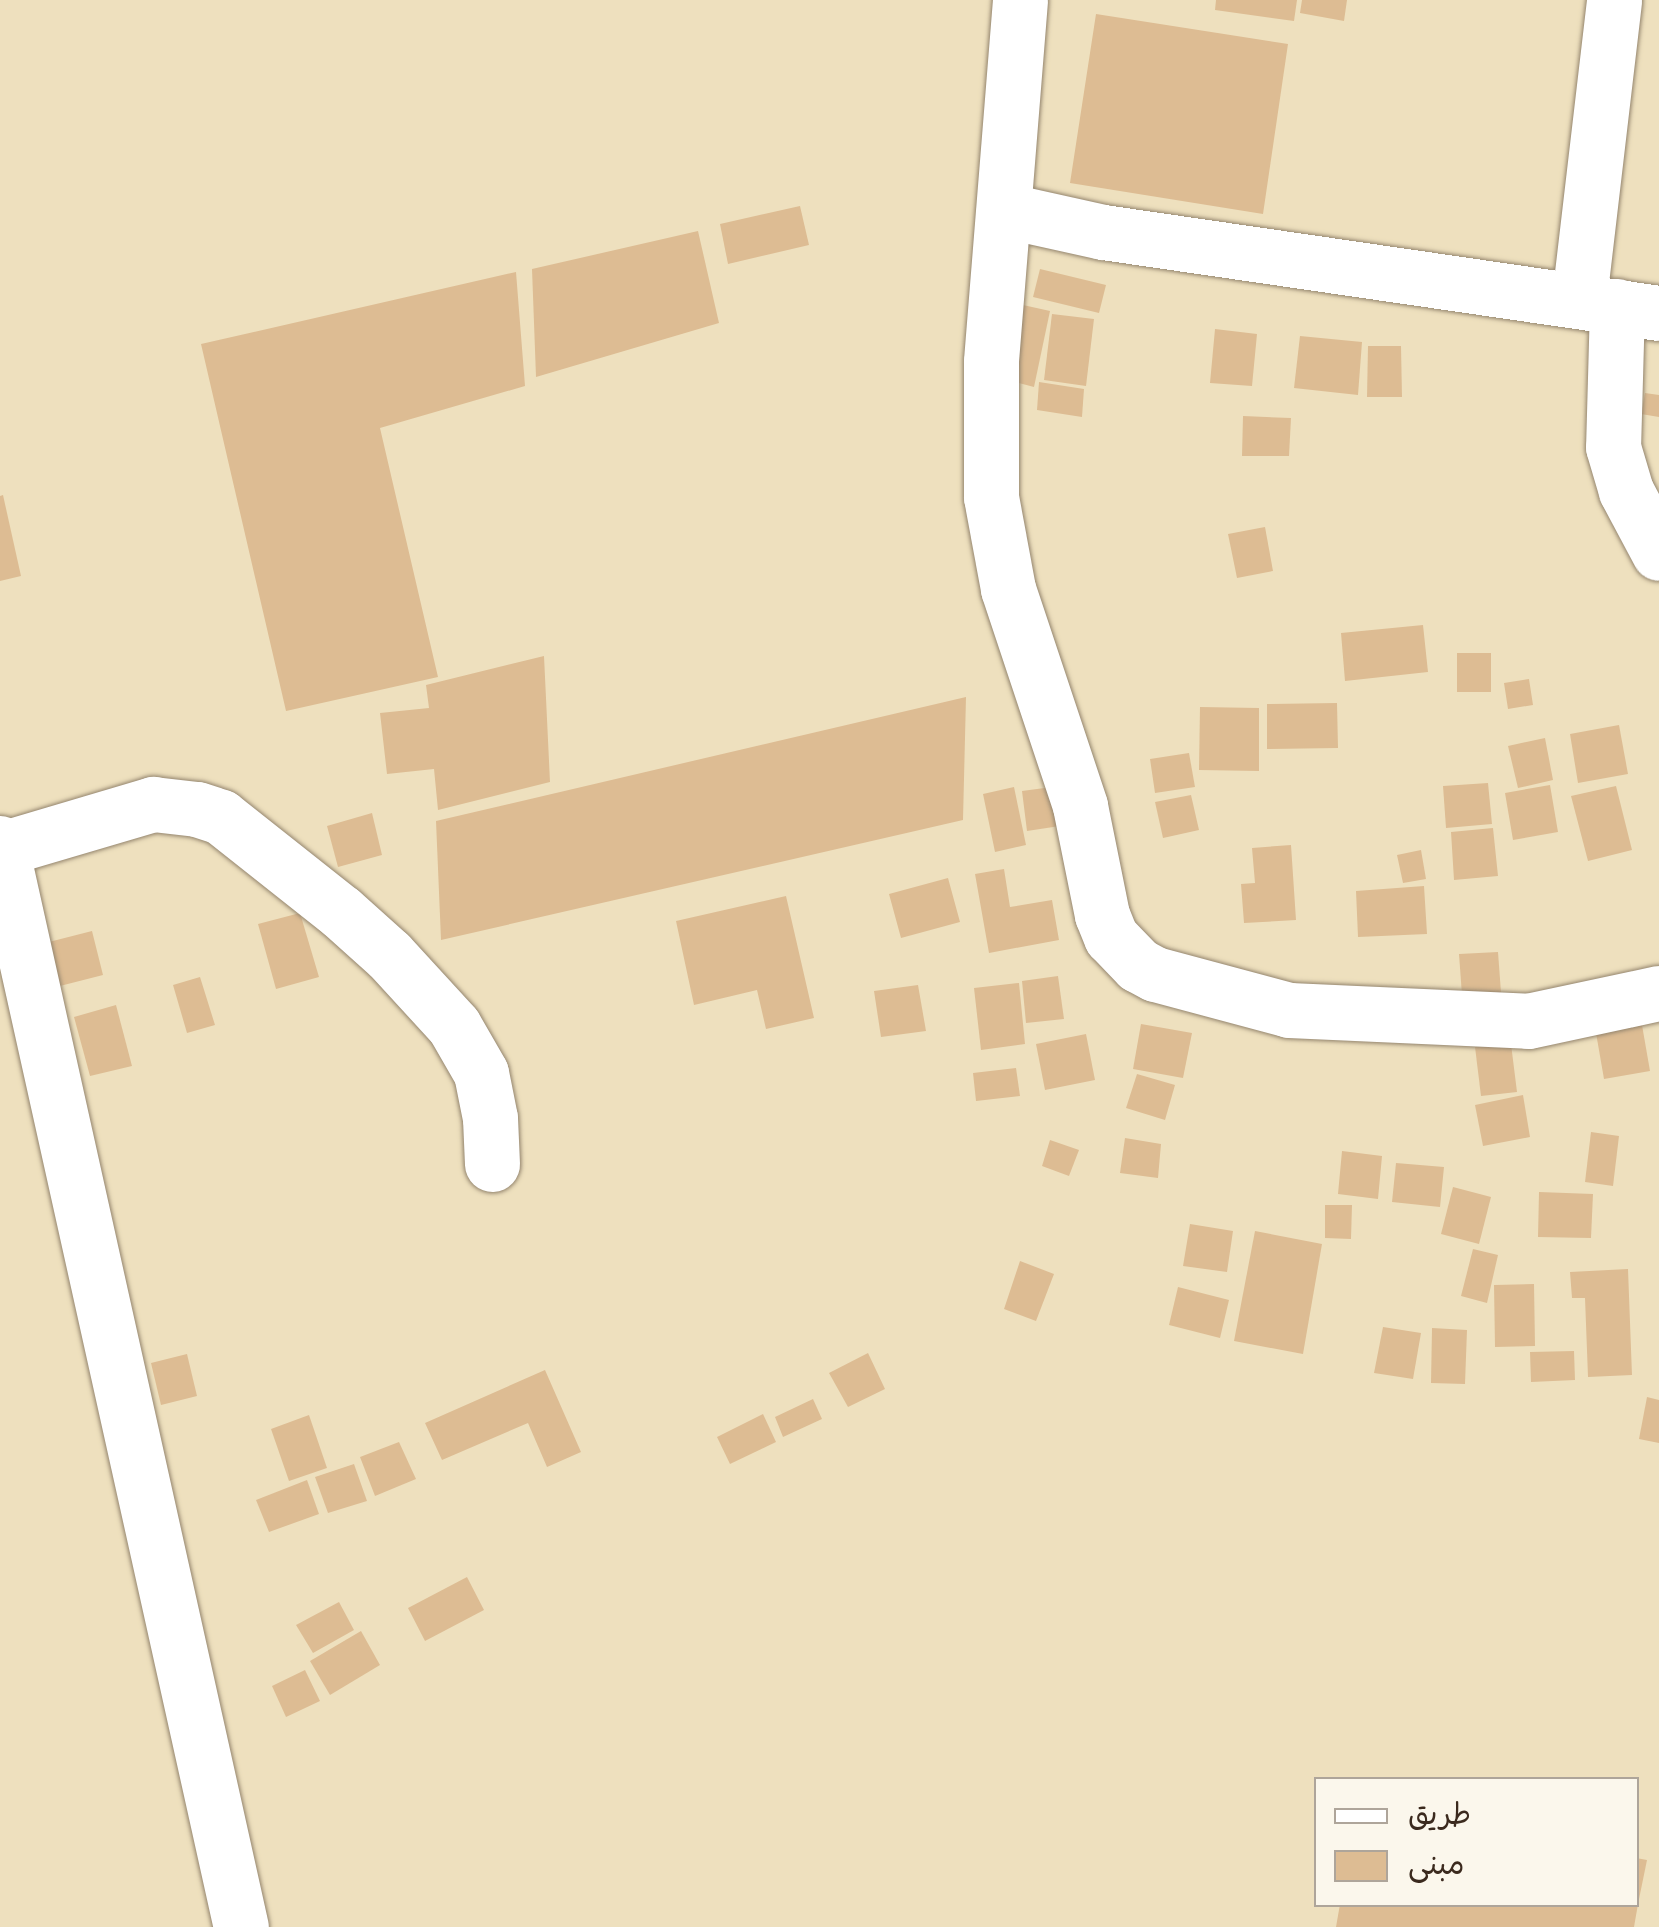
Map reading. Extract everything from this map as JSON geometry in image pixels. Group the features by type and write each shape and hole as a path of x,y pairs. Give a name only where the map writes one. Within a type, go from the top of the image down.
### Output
{"street":[{"path":"1020,0 991,362 991,482 996,542 1023,638 1080,806 1105,926 1120,948 1155,974 1289,1010 1528,1021 1659,994"},
{"path":"1614,0 1618,306 1613,448 1626,491 1659,553"},
{"path":"1004,210 1103,232 1618,306"},
{"path":"241,1927 1,846 154,804 197,809 221,817 341,912 398,965 454,1026 481,1074 490,1118 492,1164"}],"building":[{"path":"1216,0 1297,0 1294,21 1215,10"},
{"path":"1302,0 1347,0 1344,21 1300,13"},
{"path":"1096,14 1288,44 1263,214 1070,183"},
{"path":"800,206 809,245 728,264 720,224"},
{"path":"698,231 719,323 536,377 532,269"},
{"path":"1040,269 1106,285 1099,313 1033,297"},
{"path":"516,272 525,386 380,428 438,677 286,711 201,344"},
{"path":"1023,305 1050,311 1034,387 1007,380"},
{"path":"1052,314 1094,319 1086,386 1044,380"},
{"path":"1215,329 1257,334 1252,386 1210,383"},
{"path":"1300,336 1362,342 1358,395 1294,388"},
{"path":"1368,346 1401,346 1402,397 1367,397"},
{"path":"1039,382 1084,389 1082,417 1037,410"},
{"path":"1645,393 1659,395 1659,417 1641,414"},
{"path":"1243,416 1291,418 1289,456 1242,456"},
{"path":"3,495 21,576 0,581 0,496"},
{"path":"1265,527 1273,571 1237,578 1228,534"},
{"path":"1423,625 1428,672 1345,681 1341,633"},
{"path":"1457,653 1491,653 1491,692 1457,692"},
{"path":"544,656 550,782 438,810 434,769 387,774 380,713 429,708 426,685"},
{"path":"1529,679 1533,705 1508,709 1504,683"},
{"path":"966,697 963,820 441,940 436,821"},
{"path":"1337,703 1338,748 1267,749 1267,704"},
{"path":"1200,707 1259,708 1259,771 1199,770"},
{"path":"1619,725 1628,774 1578,783 1570,734"},
{"path":"1545,738 1553,780 1518,788 1508,746"},
{"path":"1189,753 1195,787 1155,793 1150,759"},
{"path":"1488,783 1492,824 1446,828 1443,786"},
{"path":"1067,785 1073,824 1027,831 1022,791"},
{"path":"1550,785 1558,832 1513,840 1505,793"},
{"path":"1616,786 1632,850 1588,861 1571,796"},
{"path":"1014,787 1026,845 995,852 983,794"},
{"path":"1191,795 1199,830 1163,838 1155,802"},
{"path":"372,813 382,855 338,867 327,826"},
{"path":"1493,828 1498,876 1454,880 1451,832"},
{"path":"1291,845 1296,920 1244,923 1241,884 1255,883 1252,848"},
{"path":"1421,850 1426,879 1403,883 1397,855"},
{"path":"1004,869 1010,907 1052,900 1059,940 989,953 975,874"},
{"path":"948,878 960,922 901,938 889,894"},
{"path":"1424,886 1427,934 1358,937 1356,891"},
{"path":"786,896 814,1018 766,1029 757,990 694,1005 676,921"},
{"path":"300,913 319,977 276,989 258,924"},
{"path":"92,931 103,975 56,987 45,943"},
{"path":"1498,952 1502,1006 1463,1009 1459,954"},
{"path":"1058,976 1064,1019 1026,1023 1022,981"},
{"path":"200,977 215,1025 187,1033 173,985"},
{"path":"1019,983 1025,1044 981,1050 974,988"},
{"path":"918,985 926,1031 881,1037 874,991"},
{"path":"116,1005 132,1066 90,1076 74,1017"},
{"path":"1141,1024 1192,1033 1183,1078 1133,1069"},
{"path":"1642,1025 1650,1071 1604,1079 1596,1033"},
{"path":"1086,1034 1095,1080 1045,1090 1036,1044"},
{"path":"1511,1044 1517,1092 1481,1096 1475,1047"},
{"path":"1016,1068 1020,1096 976,1101 973,1073"},
{"path":"1137,1074 1175,1085 1165,1120 1126,1108"},
{"path":"1523,1095 1530,1137 1483,1146 1475,1105"},
{"path":"1591,1132 1619,1136 1613,1186 1585,1182"},
{"path":"1125,1138 1161,1144 1158,1178 1120,1173"},
{"path":"1050,1140 1079,1150 1069,1176 1042,1166"},
{"path":"1342,1151 1382,1156 1378,1199 1338,1194"},
{"path":"1396,1163 1444,1167 1440,1207 1392,1202"},
{"path":"1453,1187 1491,1197 1479,1244 1441,1234"},
{"path":"1539,1192 1593,1194 1591,1238 1538,1237"},
{"path":"1325,1205 1352,1205 1351,1239 1325,1238"},
{"path":"1190,1224 1233,1231 1227,1272 1183,1266"},
{"path":"1255,1231 1322,1244 1303,1354 1234,1341"},
{"path":"1473,1249 1498,1255 1487,1303 1461,1296"},
{"path":"1020,1261 1054,1274 1036,1321 1004,1309"},
{"path":"1628,1269 1632,1375 1588,1377 1585,1298 1572,1298 1570,1272"},
{"path":"1534,1284 1535,1346 1495,1347 1494,1285"},
{"path":"1178,1287 1229,1300 1220,1338 1169,1325"},
{"path":"1383,1327 1421,1333 1413,1379 1374,1373"},
{"path":"1432,1328 1467,1330 1465,1384 1431,1383"},
{"path":"1574,1351 1575,1380 1531,1382 1530,1352"},
{"path":"868,1353 885,1389 848,1407 829,1373"},
{"path":"187,1354 197,1396 161,1405 151,1363"},
{"path":"545,1370 581,1452 547,1467 528,1423 442,1460 425,1423"},
{"path":"1647,1397 1659,1400 1659,1443 1639,1439"},
{"path":"813,1399 822,1419 783,1437 775,1417"},
{"path":"763,1414 776,1442 730,1464 717,1437"},
{"path":"309,1415 327,1468 289,1481 271,1429"},
{"path":"399,1442 416,1479 375,1496 360,1457"},
{"path":"354,1464 367,1501 328,1513 315,1477"},
{"path":"307,1480 319,1514 269,1532 256,1500"},
{"path":"467,1577 484,1610 425,1641 408,1608"},
{"path":"339,1602 354,1630 313,1653 296,1625"},
{"path":"361,1631 380,1665 330,1695 310,1661"},
{"path":"305,1670 320,1701 286,1717 272,1686"},
{"path":"1639,1859 1647,1860 1639,1899"},
{"path":"1339,1907 1637,1907 1634,1927 1336,1927"}]}
